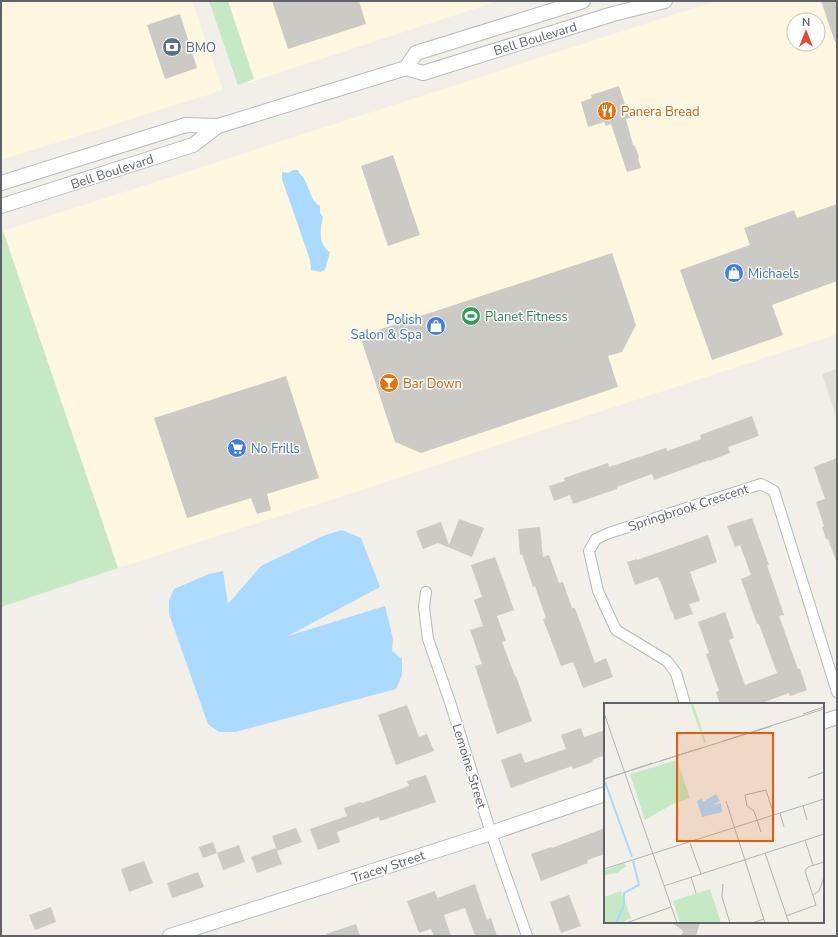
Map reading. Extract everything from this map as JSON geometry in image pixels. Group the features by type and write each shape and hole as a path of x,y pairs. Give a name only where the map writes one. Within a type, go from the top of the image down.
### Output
{"main road":[{"name":"Bell Boulevard","path":"406,68 416,53 583,1"},
{"name":"Bell Boulevard","path":"1,183 186,125 218,126 406,68 423,73 613,14 665,1"},
{"name":"Bell Boulevard","path":"1,206 193,145 218,126"},
{"path":"824,722 837,717"},
{"name":"Tracey Street","path":"170,936 490,833 604,794"}],"street":[{"name":"Springbrook Crescent","path":"685,703 676,673 667,661 616,630 598,591 589,551 596,539 609,533 761,484 774,491 837,692"},
{"name":"Lemoine Street","path":"426,592 424,607 428,639 450,702 490,833 527,936"}],"shaded area":[{"path":"1,1 192,1 223,90 1,160"},
{"path":"221,1 498,1 248,83"},
{"path":"716,1 837,1 837,334 118,568 3,231"},
{"path":"837,369 837,419 822,374"}],"green space":[{"path":"209,1 228,1 254,79 238,85"},
{"path":"3,231 118,568 1,607 1,232"}],"water":[{"path":"293,170 298,170 303,177 313,199 320,206 320,213 323,217 321,226 322,241 323,245 330,252 325,270 320,272 311,270 310,260 282,179 282,172 288,173"},
{"path":"342,530 361,538 380,587 288,636 385,606 393,639 392,651 402,659 402,675 396,689 235,732 219,732 208,724 169,614 169,600 174,589 209,574 223,571 228,604 261,566 323,536"}],"building":[{"path":"272,1 359,1 366,24 288,49"},
{"path":"821,1 837,1 837,42 835,42"},
{"name":"BMO","path":"180,14 197,68 165,79 147,25"},
{"name":"Panera Bread","path":"619,86 625,105 628,104 632,117 626,119 633,145 635,146 639,157 641,168 627,172 611,124 606,126 604,122 588,127 581,102 592,98 591,95"},
{"path":"393,155 420,235 388,246 361,166"},
{"path":"837,204 837,281 772,305 783,335 712,360 680,270 750,245 744,228 794,210 797,218"},
{"path":"612,253 636,325 622,352 608,356 618,387 421,453 395,442 360,336"},
{"name":"No Frills","path":"286,376 319,478 267,494 271,510 257,514 251,498 187,518 154,418"},
{"path":"752,416 759,436 728,447 730,453 654,480 652,474 617,487 617,489 573,504 570,495 554,501 549,486 565,481 564,478 608,463 609,467 666,448 667,451 701,439 700,435"},
{"path":"837,458 836,561 828,539 826,539 822,527 824,526 816,502 825,499 814,467"},
{"path":"752,518 769,565 767,565 784,615 779,616 807,690 790,696 789,693 762,703 720,703 716,692 719,691 706,654 709,653 698,622 725,612 734,638 729,640 745,685 777,673 741,579 751,575 740,545 735,547 727,526"},
{"path":"459,519 484,528 472,557 438,543 423,549 416,531 441,522 449,545"},
{"path":"540,527 543,557 549,555 559,583 563,582 572,608 575,608 595,663 606,658 613,677 583,688 573,662 561,666 543,619 546,618 535,586 533,587 522,554 520,555 518,529"},
{"path":"708,535 717,562 690,572 700,601 689,604 693,614 675,620 658,577 635,585 627,562 637,560"},
{"path":"495,557 514,610 497,616 506,641 502,642 532,721 497,734 475,666 482,664 470,630 483,626 474,600 482,597 471,565"},
{"path":"407,705 419,737 427,734 434,751 396,765 378,715"},
{"path":"581,728 584,737 604,730 604,755 592,760 593,762 573,769 572,766 511,788 501,760 521,753 525,763 566,749 561,735"},
{"path":"426,775 436,802 380,821 379,817 337,832 340,842 318,850 310,829 347,816 344,808 409,786 407,781"},
{"path":"296,828 302,842 277,851 272,836"},
{"path":"604,828 604,854 587,860 588,863 541,881 531,854 551,847 552,848"},
{"path":"213,842 217,853 203,858 199,847"},
{"path":"239,845 245,862 223,870 217,853"},
{"path":"276,848 282,864 257,873 251,857"},
{"path":"144,861 153,883 129,892 121,869"},
{"path":"198,872 204,887 172,898 167,883"},
{"path":"475,884 487,920 491,918 497,936 475,936 465,908 444,915 451,936 434,936 431,929 419,933 407,901 435,891 437,898"},
{"path":"569,895 581,926 561,933 550,902"},
{"path":"51,907 56,922 35,930 29,915"},
{"path":"672,923 700,923 696,936 681,936 683,931"},
{"path":"356,924 360,936 327,936 326,934"}],"place":[{"name":"BMO","path":"172,47"},
{"name":"Panera Bread","path":"607,111"},
{"name":"Michaels","path":"734,273"},
{"name":"Planet Fitness","path":"471,316"},
{"name":"Polish Salon & Spa","path":"436,326"},
{"name":"Bar Down","path":"389,383"},
{"name":"No Frills","path":"237,448"}]}
